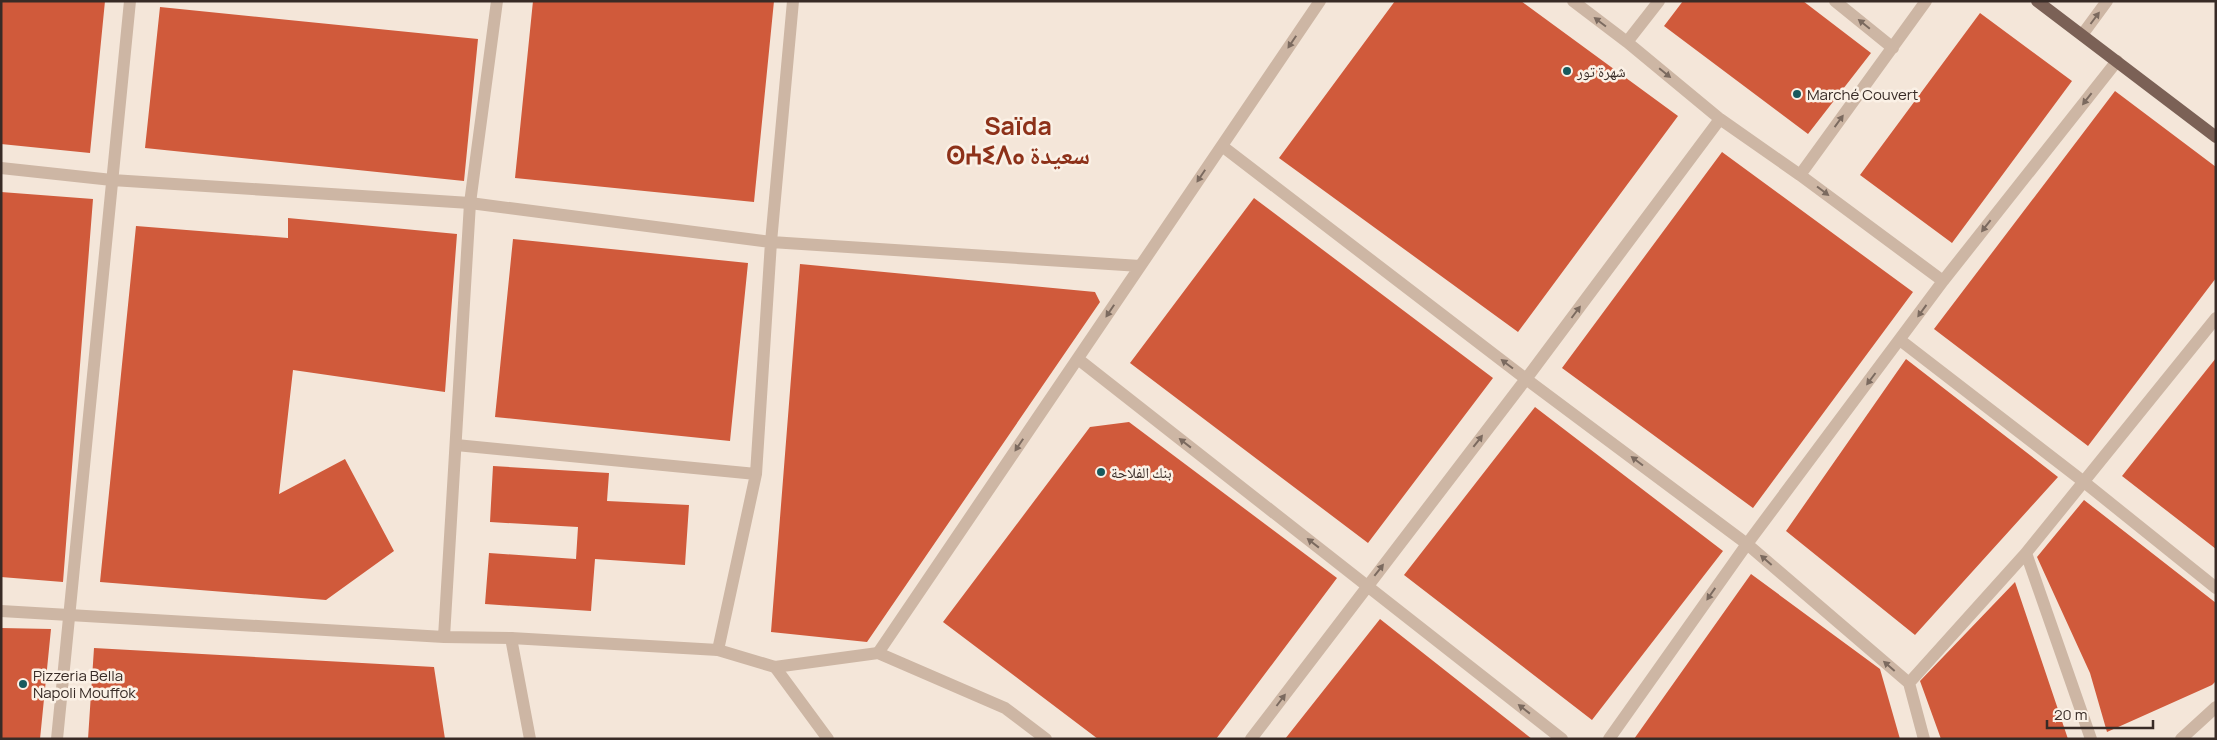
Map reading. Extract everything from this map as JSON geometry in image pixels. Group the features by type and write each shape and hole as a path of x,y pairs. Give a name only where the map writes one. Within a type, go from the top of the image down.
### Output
{"main road":[{"path":"2037,1 2216,137"}],"street":[{"path":"57,739 130,1"},
{"path":"444,637 470,203 497,1"},
{"path":"718,650 756,474 771,242 793,1"},
{"path":"878,652 1320,1"},
{"path":"1573,1 1627,42 1720,118 1943,281"},
{"path":"1627,42 1659,1"},
{"path":"1835,1 1893,48"},
{"path":"1800,175 1926,1"},
{"path":"2082,34 2107,1"},
{"path":"1609,739 1747,544 1943,281 2117,60"},
{"path":"1251,739 1526,379 1720,118"},
{"path":"1222,146 1526,379 1747,544 1909,683 1924,739"},
{"path":"1,168 112,180 470,203 771,242 1140,266"},
{"path":"1909,683 2026,553 2216,318"},
{"path":"1900,340 2084,482 2216,588"},
{"path":"1078,359 1562,739"},
{"path":"456,445 756,474"},
{"path":"2026,553 2092,739"},
{"path":"1,611 444,637 511,638 718,650 776,667 878,652 1005,708 1046,739"},
{"path":"511,638 530,739"},
{"path":"776,667 828,739"},
{"path":"2182,739 2216,707"}],"building":[{"path":"1,1 105,1 90,153 1,144"},
{"path":"533,1 774,1 754,202 515,178"},
{"path":"1395,1 1521,1 1678,116 1518,332 1279,158"},
{"name":"Marché Couvert","path":"1683,1 1803,1 1871,53 1808,134 1664,26"},
{"path":"160,7 478,39 464,181 145,148"},
{"path":"1980,13 2072,81 1952,243 1860,175"},
{"path":"2115,91 2216,167 2216,278 2088,446 1934,329"},
{"path":"1722,152 1913,292 1753,508 1562,368"},
{"path":"1,192 93,199 63,582 1,577"},
{"path":"1254,198 1493,378 1368,543 1130,363"},
{"path":"288,218 457,234 445,392 293,370 279,494 345,459 394,551 326,600 100,582 136,226 288,238"},
{"path":"513,239 748,263 730,441 495,417"},
{"path":"800,264 1095,292 1100,302 867,642 771,632"},
{"path":"2216,358 2216,549 2122,476"},
{"path":"1906,359 2058,477 1915,635 1786,531"},
{"path":"1535,407 1723,551 1592,720 1404,575"},
{"path":"1129,422 1337,578 1216,739 1098,739 943,622 1090,427"},
{"path":"493,466 609,473 607,501 689,505 685,565 595,559 591,611 485,604 489,553 576,559 578,527 490,522"},
{"path":"2084,500 2216,603 2216,681 2212,685 2107,732 2090,673 2037,557"},
{"path":"1751,574 1880,669 1900,739 1634,739"},
{"path":"2015,582 2068,739 1941,739 1920,681"},
{"path":"1380,619 1532,739 1285,739"},
{"name":"Pizzeria Bella Napoli Mouffok","path":"1,628 51,629 40,739 1,739"},
{"path":"94,648 434,667 445,739 88,739"}],"place":[{"name":"شهرة تور","path":"1567,71"},
{"name":"Marché Couvert","path":"1797,94"},
{"name":"بنك الفلاحة","path":"1101,472"},
{"name":"Pizzeria Bella Napoli Mouffok","path":"23,684"}],"district":[{"name":"Saïda ⵙⵄⵉⴷⴰ سعيدة","path":"1018,140"}]}
